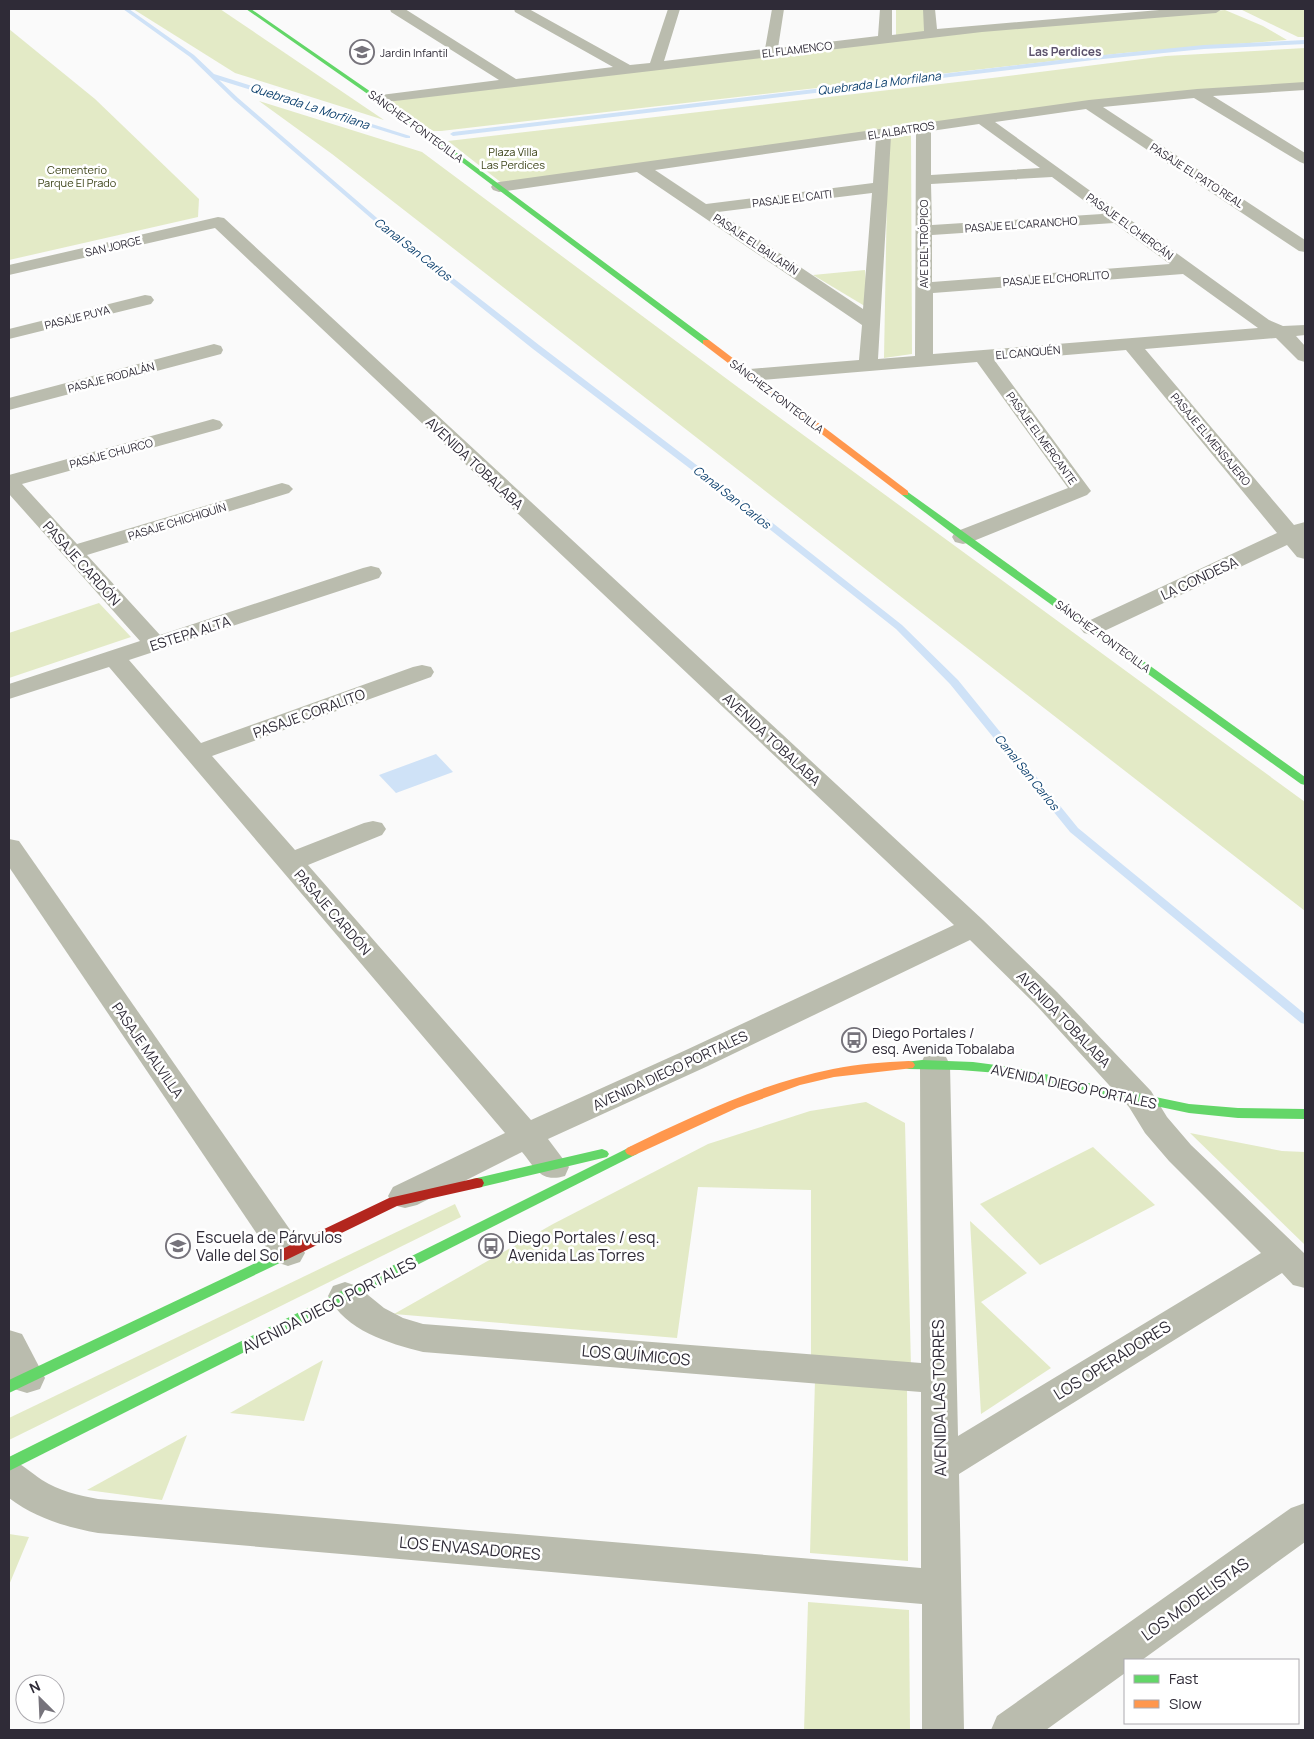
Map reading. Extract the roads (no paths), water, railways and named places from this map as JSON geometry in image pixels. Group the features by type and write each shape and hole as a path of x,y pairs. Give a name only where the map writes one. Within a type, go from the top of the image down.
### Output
{"street":[{"name":"SÁNCHEZ FONTECILLA","path":"248,9 378,98 499,186 963,537 1305,782"},
{"path":"396,9 513,83"},
{"path":"520,9 626,69"},
{"path":"656,66 674,9"},
{"path":"771,52 778,9"},
{"path":"885,39 886,9"},
{"path":"929,9 930,34"},
{"name":"EL FLAMENCO","path":"378,98 1001,26 1216,9"},
{"name":"EL ALBATROS","path":"499,186 1089,104 1197,93 1304,86"},
{"path":"1197,93 1305,158"},
{"name":"PASAJE EL PATO REAL","path":"1089,104 1305,247"},
{"name":"PASAJE EL CHERCÁN","path":"981,118 1263,324 1281,332"},
{"name":"AVE DEL TRÓPICO","path":"923,127 924,361"},
{"path":"868,365 884,133"},
{"name":"PASAJE EL BAILARÍN","path":"640,167 871,323"},
{"path":"923,180 1055,172"},
{"name":"PASAJE EL CAITI","path":"704,209 879,187"},
{"name":"PASAJE EL CARANCHO","path":"923,231 1119,218"},
{"name":"SAN JORGE","path":"9,270 218,222"},
{"name":"AVENIDA TOBALABA","path":"218,222 973,927 1047,999 1140,1100 1156,1125 1180,1153 1295,1265"},
{"name":"PASAJE EL CHORLITO","path":"924,288 1188,268"},
{"name":"PASAJE PUYA","path":"9,334 145,300"},
{"name":"EL CANQUÉN","path":"750,375 1305,330"},
{"path":"1281,332 1305,356"},
{"name":"PASAJE EL MENSAJERO","path":"1131,344 1298,532 1305,552"},
{"name":"PASAJE RODALÁN","path":"9,404 214,350"},
{"name":"PASAJE EL MERCANTE","path":"963,537 1080,491 982,356"},
{"name":"PASAJE CHURCO","path":"9,482 213,425"},
{"name":"PASAJE CARDÓN","path":"9,482 155,644"},
{"name":"PASAJE CHICHIQUÍN","path":"72,553 282,490"},
{"name":"LA CONDESA","path":"1092,628 1298,532"},
{"name":"ESTEPA ALTA","path":"9,692 371,573"},
{"name":"PASAJE CARDÓN","path":"114,658 552,1166"},
{"name":"PASAJE CORALITO","path":"196,753 422,672"},
{"path":"290,862 373,829"},
{"name":"PASAJE MALVILLA","path":"9,847 288,1253"},
{"name":"AVENIDA DIEGO PORTALES","path":"18,1383 394,1202 526,1136 697,1058 973,927"},
{"name":"AVENIDA DIEGO PORTALES","path":"9,1464 422,1258 647,1143 738,1100 785,1083 861,1068 936,1065 992,1068 1026,1073 1140,1100 1191,1109 1229,1113 1305,1114"},
{"name":"AVENIDA LAS TORRES","path":"936,1065 943,1730"},
{"name":"AVENIDA DIEGO PORTALES","path":"394,1202 482,1187 552,1166 647,1143"},
{"path":"422,1258 461,1236 473,1223 477,1215"},
{"name":"LOS OPERADORES","path":"940,1466 1295,1265"},
{"name":"LOS QUÍMICOS","path":"345,1296 361,1312 380,1324 423,1338 939,1380"},
{"path":"9,1344 18,1383"},
{"name":"LOS ENVASADORES","path":"9,1475 23,1489 51,1504 74,1512 98,1516 942,1588"},
{"name":"LOS MODELISTAS","path":"1012,1730 1305,1520"}],"water":[{"path":"436,754 453,772 396,793 379,775"}],"waterway":[{"name":"Canal San Carlos","path":"126,9 192,56 236,99 382,225 536,347 771,526 899,627 954,682 1074,830 1305,1020"},
{"name":"Quebrada La Morfilana","path":"453,134 1093,58 1204,47 1305,42"},
{"name":"Quebrada La Morfilana","path":"214,76 408,137"}],"place":[{"name":"Jardin Infantil","path":"362,52"},
{"name":"Diego Portales / esq. Avenida Tobalaba","path":"854,1040"},
{"name":"Escuela de Párvulos Valle del Sol","path":"178,1246"},
{"name":"Diego Portales / esq. Avenida Las Torres","path":"491,1246"}],"district":[{"name":"Las Perdices","path":"1065,51"}],"park label":[{"name":"Plaza Villa Las Perdices","path":"513,157"},
{"name":"Cementerio Parque El Prado","path":"77,175"}]}
